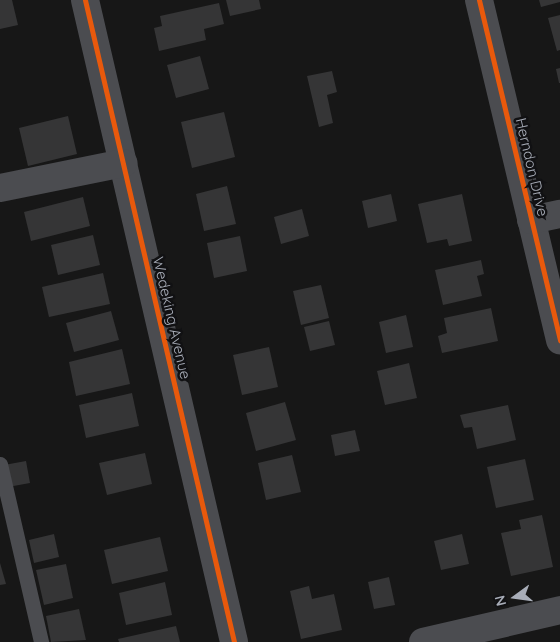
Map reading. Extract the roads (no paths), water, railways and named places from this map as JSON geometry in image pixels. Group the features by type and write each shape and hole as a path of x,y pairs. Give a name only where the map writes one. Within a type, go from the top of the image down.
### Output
{"street":[{"name":"Wedeking Avenue","path":"85,0 234,642"},
{"name":"Herndon Drive","path":"479,0 560,340"},
{"path":"0,188 124,163"},
{"path":"531,220 560,214"},
{"path":"423,642 560,610"}],"lane":[{"path":"0,464 41,642"}]}
